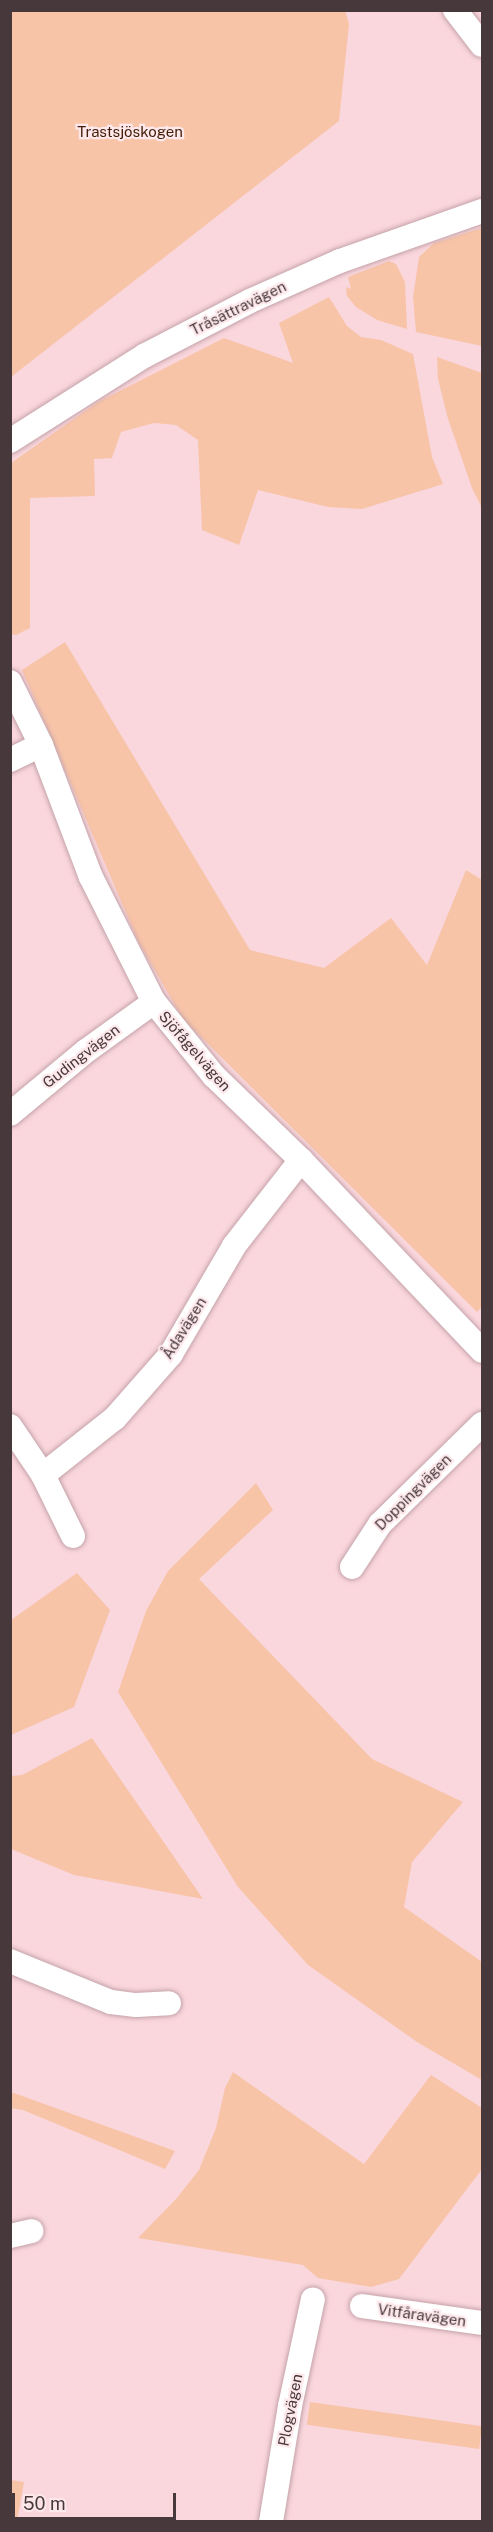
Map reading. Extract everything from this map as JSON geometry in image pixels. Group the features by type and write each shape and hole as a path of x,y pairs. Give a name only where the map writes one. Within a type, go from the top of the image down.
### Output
{"street":[{"path":"455,10 483,45"},
{"name":"Tråsättravägen","path":"10,441 144,356 250,301 340,261 483,211"},
{"name":"Sjöfågelvägen","path":"10,682 41,745 91,877 154,1002 214,1076 301,1160 483,1351"},
{"path":"10,760 41,745"},
{"name":"Gudingvägen","path":"10,1114 86,1051 154,1002"},
{"name":"Ådavägen","path":"43,1475 115,1418 171,1354 234,1246 301,1160"},
{"name":"Doppingvägen","path":"352,1567 380,1524 483,1424"},
{"path":"10,1426 43,1475 73,1536"},
{"path":"10,1961 111,2002 136,2005 169,2003"},
{"name":"Plogvägen","path":"271,2522 290,2406 313,2299"},
{"name":"Vitfåravägen","path":"362,2306 483,2323"}],"green space":[{"name":"Trastsjöskogen","path":"11,10 345,10 349,24 339,121 11,377"},
{"path":"482,228 482,346 416,332 413,297 419,257 434,243"},
{"path":"389,261 396,264 405,282 407,329 377,320 356,307 347,296 346,287 351,289 348,277"},
{"path":"329,297 347,326 361,337 381,340 413,354 432,457 443,484 362,509 328,507 258,490 239,545 202,530 198,440 176,425 154,423 121,432 112,458 94,459 95,496 30,498 30,628 16,635 11,634 11,463 98,402 224,338 293,363 279,323"},
{"path":"437,357 482,373 482,508 472,488 448,419 438,379"},
{"path":"65,642 250,950 324,968 391,918 427,965 466,870 482,880 482,1306 477,1312 183,1019 139,943 22,670"},
{"path":"256,1483 273,1510 199,1579 372,1759 463,1802 412,1862 404,1907 482,1962 482,2080 417,2042 308,1965 238,1887 118,1692 146,1611 168,1571"},
{"path":"77,1573 110,1610 74,1707 11,1735 11,1620"},
{"path":"92,1738 203,1899 74,1875 11,1849 11,1776 22,1775"},
{"path":"233,2072 364,2164 431,2075 482,2108 482,2169 399,2279 371,2287 318,2278 303,2265 138,2238 176,2199 199,2170 216,2128 225,2088"},
{"path":"11,2092 175,2151 165,2169 23,2110 11,2108"},
{"path":"310,2402 482,2426 479,2449 307,2425"},
{"path":"11,2480 24,2482 17,2521 11,2521"}]}
